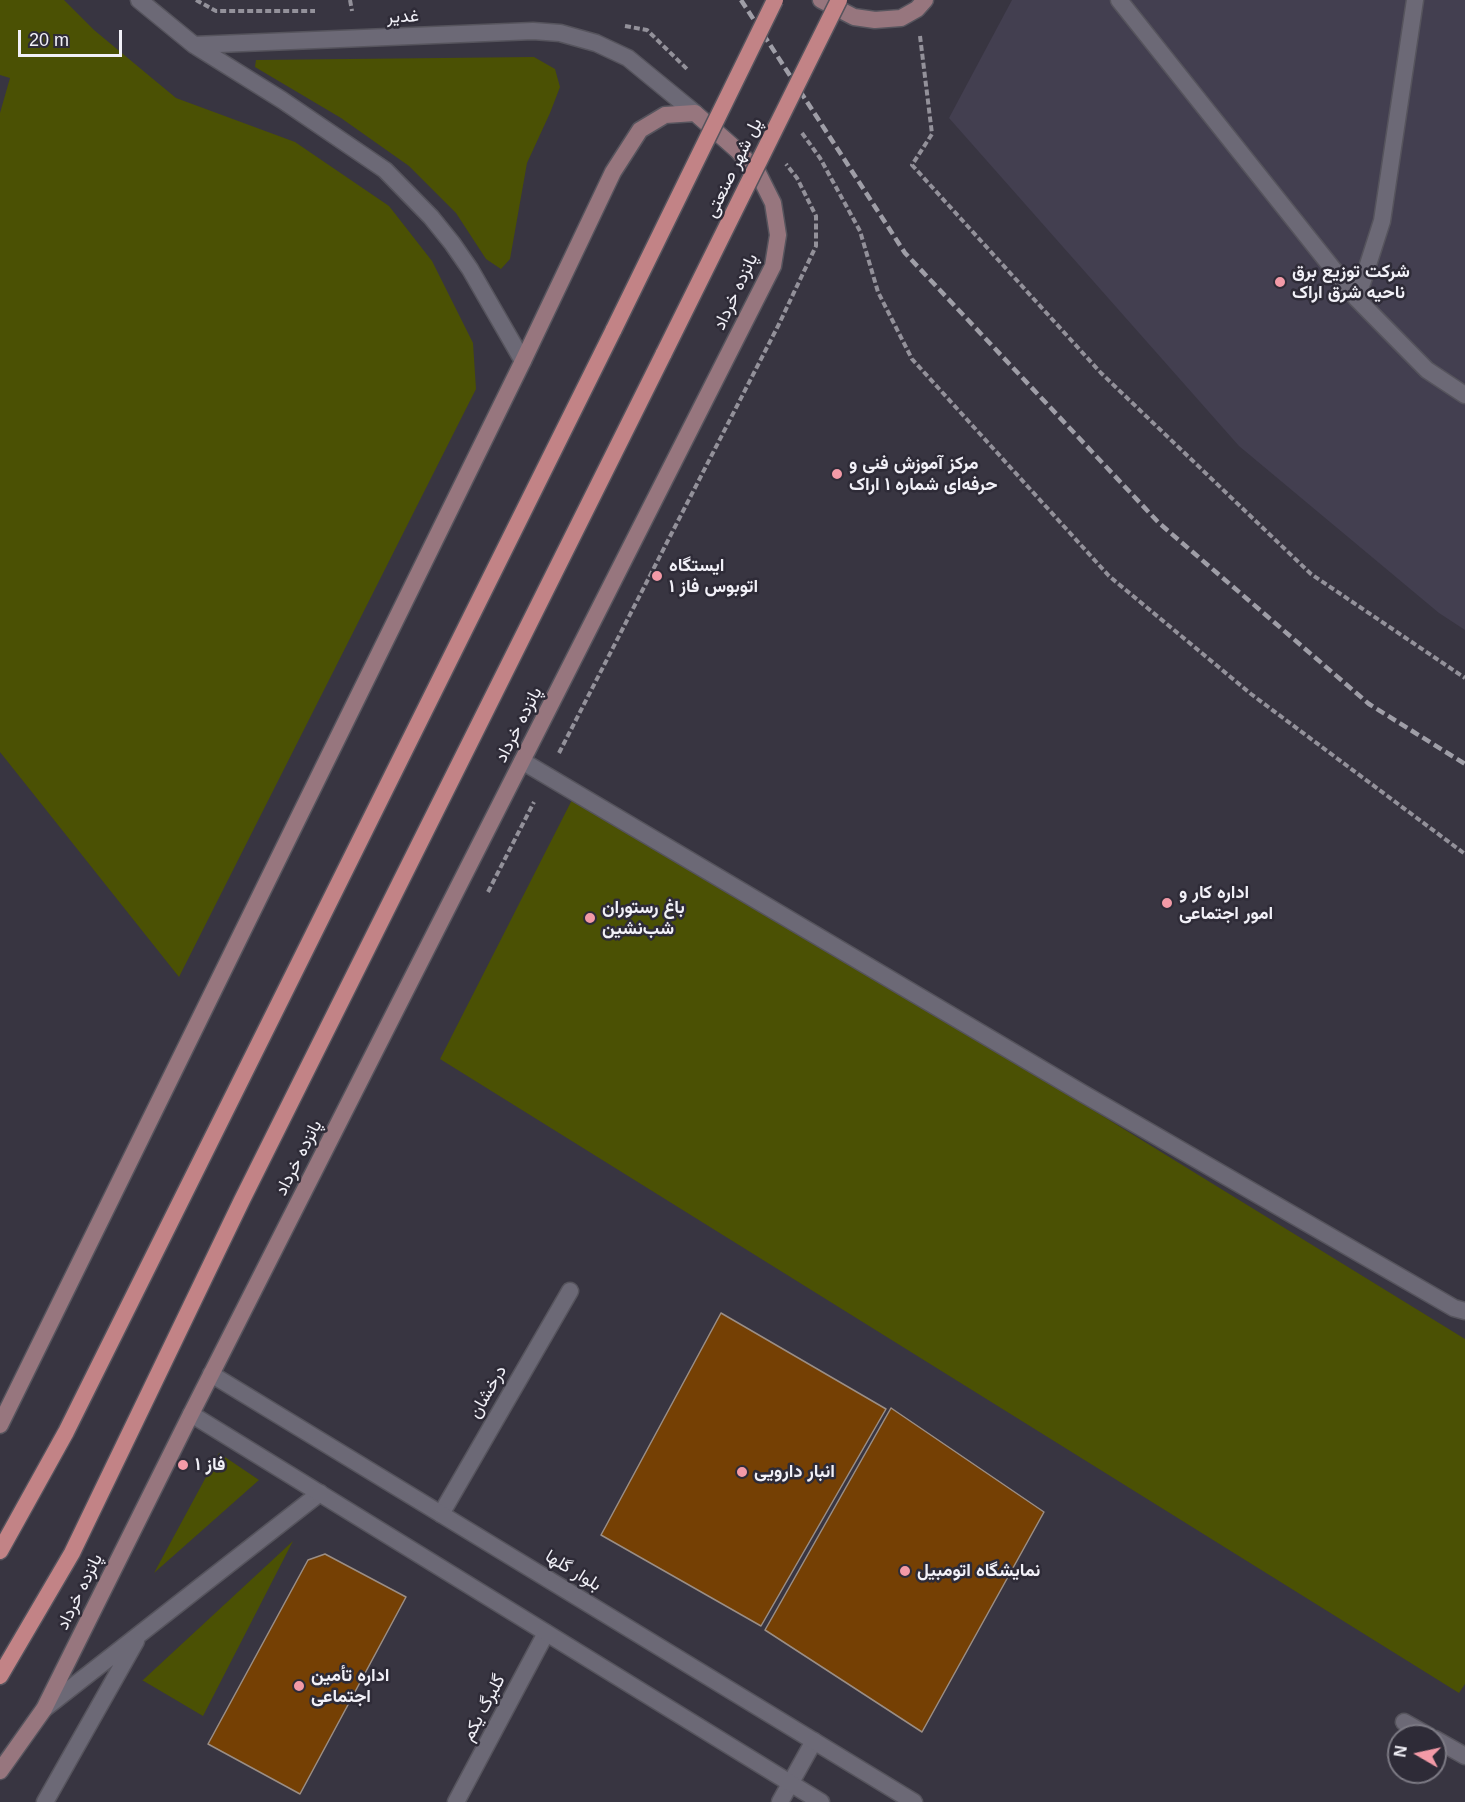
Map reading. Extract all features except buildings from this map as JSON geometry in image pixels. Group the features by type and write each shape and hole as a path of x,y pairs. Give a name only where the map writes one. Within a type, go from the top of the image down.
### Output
{"main road":[{"name":"پل شهر صنعتی","path":"0,1551 72,1421 775,0"},
{"path":"821,0 854,17 875,20 901,18 921,4"},
{"name":"پل شهر صنعتی","path":"664,353 839,0"},
{"path":"0,1425 524,361 613,172 640,130 665,116 695,113"},
{"name":"پانزده خرداد","path":"0,1771 44,1709 191,1413 773,266 778,235 773,203 758,173 695,113"},
{"name":"پانزده خرداد","path":"0,1676 72,1553 242,1200 664,353"}],"street":[{"path":"139,0 194,45 282,100 375,164 408,192 452,243 470,269 524,361"},
{"path":"1119,0 1357,299 1427,369 1465,395"},
{"path":"1357,299 1382,221 1415,0"},
{"name":"غدیر","path":"194,45 533,31 560,33 597,43 628,58 695,113"},
{"path":"522,761 1102,1105 1454,1308 1465,1311"},
{"name":"درخشان","path":"441,1514 570,1291"},
{"name":"بلوار گلها","path":"212,1374 914,1802"},
{"path":"191,1413 821,1802"},
{"path":"44,1709 320,1492"},
{"name":"گلبرگ یکم","path":"456,1802 546,1633"},
{"path":"45,1802 140,1634"},
{"path":"1404,1722 1408,1724"},
{"path":"780,1802 814,1741"},
{"path":"1447,1746 1465,1756"}],"path":[{"path":"350,0 352,11"},
{"path":"921,4 932,134 912,165 1101,373 1311,574 1465,678"},
{"path":"801,132 820,159 860,231 878,292 912,359 1109,576 1251,694 1465,854"}],"shaded area":[{"name":"شرکت توزیع برق ناحیه شرق اراک","path":"1012,0 1465,0 1465,630 1439,613 1239,446 949,118"}],"green space":[{"path":"0,0 64,0 94,30 176,98 295,142 389,206 432,261 473,343 476,389 179,977 0,752 0,113 10,78 0,75"},
{"path":"534,57 555,69 560,87 527,163 510,259 501,269 486,259 456,213 409,166 341,118 255,67 256,60"},
{"path":"576,792 1465,1339 1465,1684 1459,1693 440,1059"},
{"path":"219,1453 259,1480 154,1573"},
{"path":"293,1541 203,1716 142,1680 143,1680"}],"railway":[{"path":"741,0 905,253 1159,523 1369,704 1465,764"}],"place":[{"name":"شرکت توزیع برق ناحیه شرق اراک","path":"1280,282"},
{"name":"مرکز آموزش فنی و حرفه‌ای شماره ۱ اراک","path":"837,474"},
{"name":"ایستگاه اتوبوس فاز ۱","path":"657,576"},
{"name":"اداره کار و امور اجتماعی","path":"1167,903"},
{"name":"باغ رستوران شب‌نشین","path":"590,918"},
{"name":"فاز ۱","path":"183,1465"},
{"name":"انبار دارویی","path":"742,1472"},
{"name":"نمایشگاه اتومبیل","path":"905,1571"},
{"name":"اداره تأمین اجتماعی","path":"299,1686"}]}
